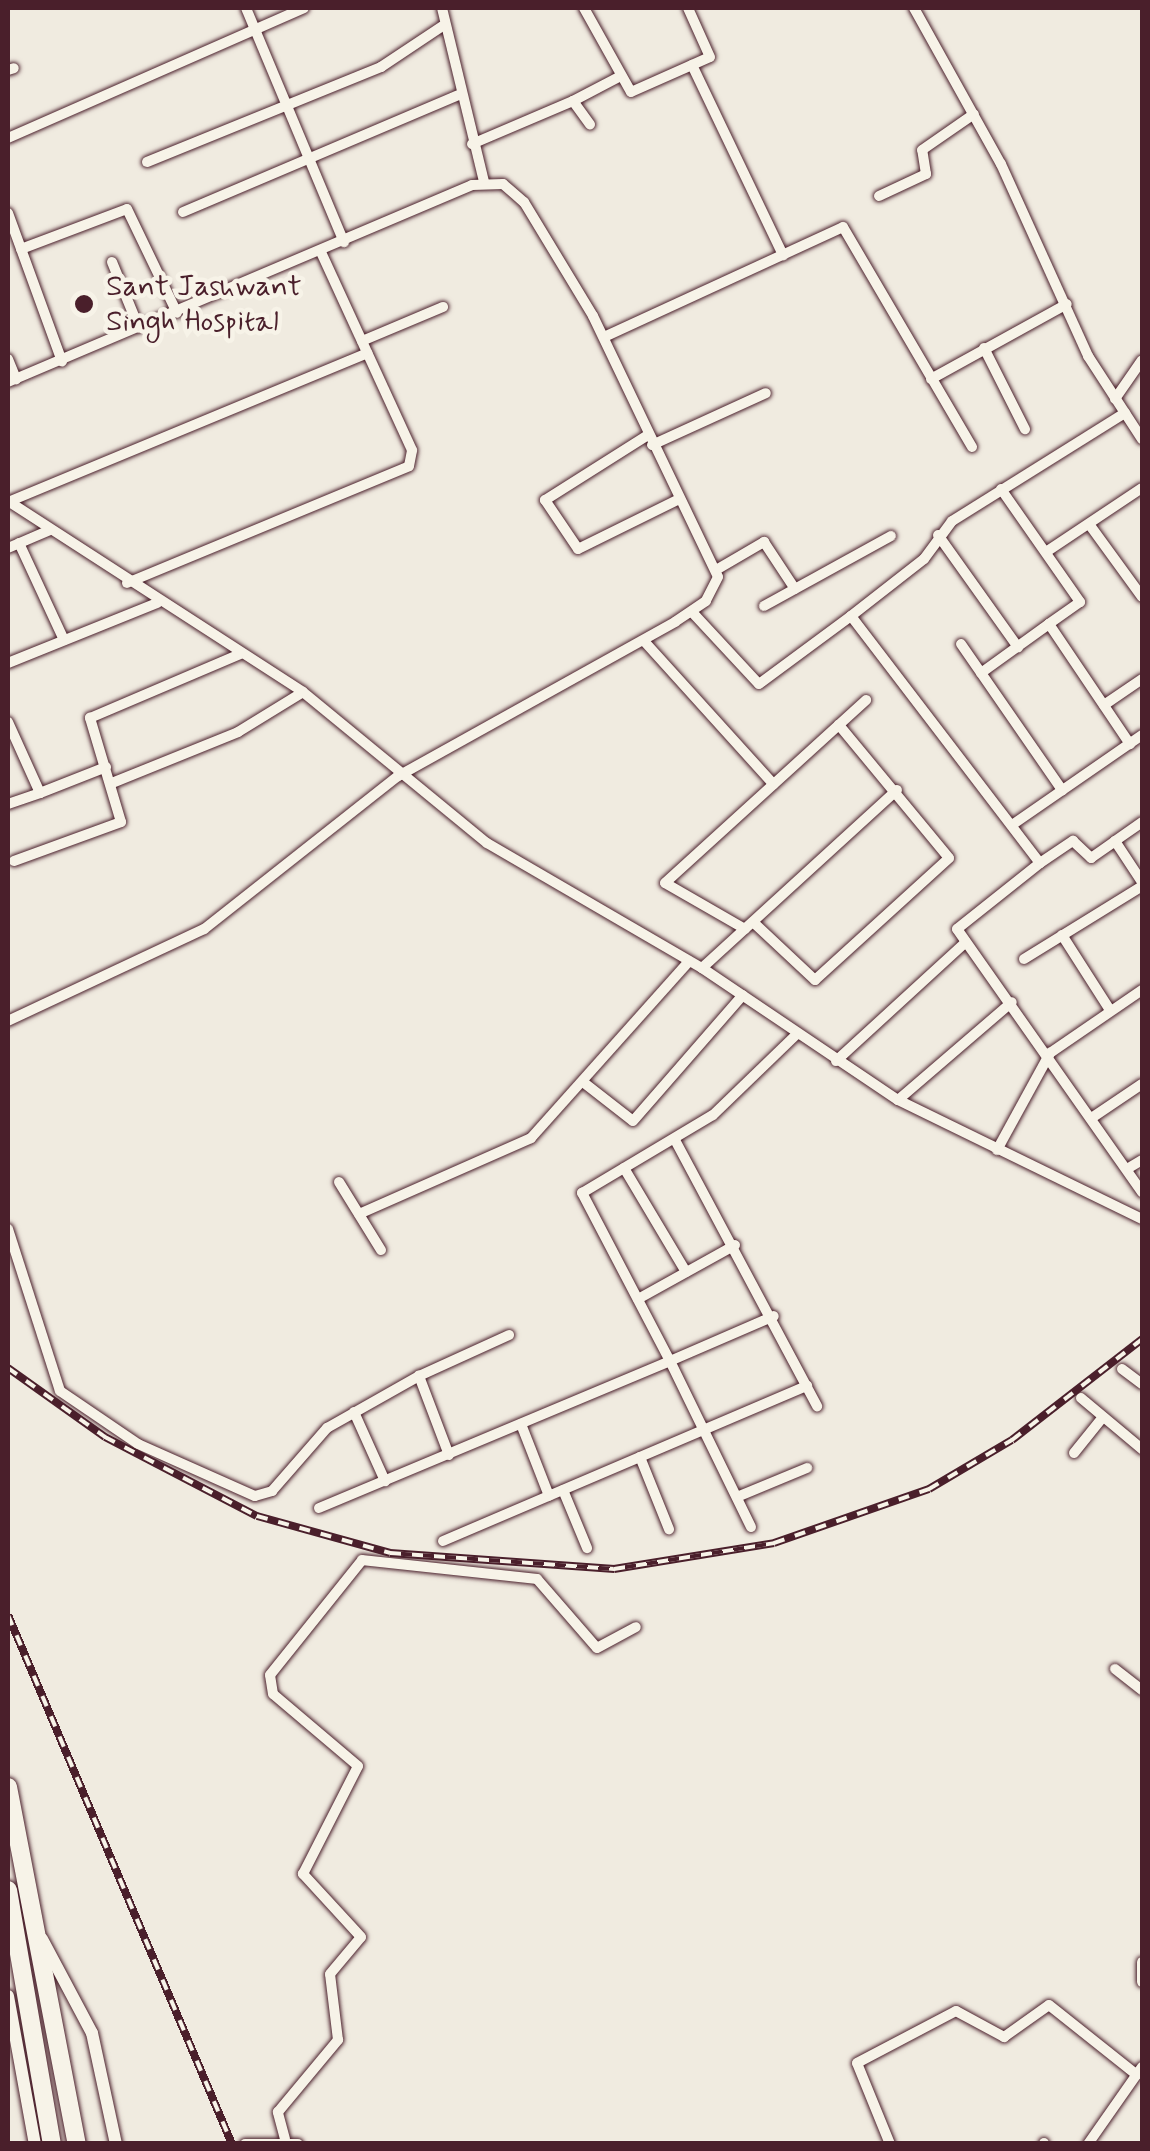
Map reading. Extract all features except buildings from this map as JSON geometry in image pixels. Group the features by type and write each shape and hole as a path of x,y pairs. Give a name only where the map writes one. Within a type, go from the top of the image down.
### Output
{"highway":[{"path":"8,1787 78,2144"},
{"path":"8,1890 52,2144"}],"street":[{"path":"246,8 344,242"},
{"path":"8,138 304,8"},
{"path":"8,1021 204,929 398,776 644,641 692,612 714,590 716,570 650,440 604,337 524,202 484,182 458,95 443,8"},
{"path":"584,8 619,77 631,92 710,57 688,8"},
{"path":"914,8 974,114 1115,399 1142,439"},
{"path":"147,162 400,58 444,25"},
{"path":"692,65 784,255"},
{"path":"472,144 619,77"},
{"path":"183,212 458,95"},
{"path":"573,101 590,124"},
{"path":"880,196 924,176 922,150 974,114"},
{"path":"8,359 12,381 484,182"},
{"path":"8,249 127,209 177,313"},
{"path":"8,213 62,361"},
{"path":"604,337 843,228 972,446"},
{"path":"127,583 404,472 412,450 320,252"},
{"path":"112,262 139,328"},
{"path":"931,379 1067,304"},
{"path":"362,341 443,307"},
{"path":"984,348 1025,429"},
{"path":"8,501 367,353"},
{"path":"1115,399 1142,360"},
{"path":"679,499 578,549 545,500 650,440 766,392"},
{"path":"692,612 740,674 759,684 924,559 938,535 1001,489 1125,413"},
{"path":"1046,552 1142,488"},
{"path":"981,673 1080,602 1001,489"},
{"path":"8,501 157,603 302,692 398,776 488,844 702,968 898,1100 1142,1219"},
{"path":"1089,524 1142,597"},
{"path":"50,530 13,545 64,640"},
{"path":"938,535 1018,648"},
{"path":"764,606 891,536"},
{"path":"716,570 764,542 795,589"},
{"path":"1130,580 1142,572"},
{"path":"8,664 157,603"},
{"path":"851,616 1040,862"},
{"path":"1049,624 1130,744"},
{"path":"644,641 773,784"},
{"path":"961,644 1062,790"},
{"path":"14,861 121,822 90,718 240,654"},
{"path":"1104,705 1142,679"},
{"path":"112,783 238,732 302,692"},
{"path":"839,724 949,850 931,876 815,980 749,926 665,883 773,784 839,724 866,700"},
{"path":"8,726 40,793"},
{"path":"1012,825 1142,735"},
{"path":"8,804 106,767"},
{"path":"702,968 897,790"},
{"path":"1142,822 1090,858 1073,841 959,921 966,942 1050,1053 1142,1192"},
{"path":"1024,959 1142,884 1115,841"},
{"path":"1062,935 1110,1010"},
{"path":"836,1061 966,942"},
{"path":"359,1214 522,1145 689,961"},
{"path":"997,1150 1050,1053 1142,990"},
{"path":"582,1082 633,1121 743,996"},
{"path":"898,1100 1012,1002"},
{"path":"752,1527 582,1193 675,1140 797,1034"},
{"path":"1093,1117 1142,1084"},
{"path":"675,1140 736,1244 818,1406"},
{"path":"1127,1169 1142,1160"},
{"path":"624,1168 686,1272"},
{"path":"339,1182 381,1250"},
{"path":"8,1229 38,1300 54,1384 138,1444 262,1498 320,1432 419,1376 509,1335"},
{"path":"638,1299 736,1244"},
{"path":"320,1508 774,1316"},
{"path":"1122,1369 1142,1384"},
{"path":"419,1376 448,1454"},
{"path":"443,1541 807,1386"},
{"path":"1081,1398 1142,1449"},
{"path":"354,1412 385,1481"},
{"path":"1074,1454 1103,1416"},
{"path":"521,1424 549,1496"},
{"path":"640,1457 669,1529"},
{"path":"737,1497 807,1468"},
{"path":"563,1490 587,1548"},
{"path":"244,2144 292,2142 278,2112 338,2040 330,1974 361,1937 303,1874 350,1798 358,1766 273,1694 270,1674 362,1560 537,1579 597,1648 636,1627"},
{"path":"1115,1668 1142,1690"},
{"path":"40,1936 92,2034 116,2144"},
{"path":"1142,1962 1142,1982"},
{"path":"8,1996 35,2144"},
{"path":"890,2144 857,2063 956,2011 1004,2037 1048,2005 1140,2071 1088,2144"}],"railway":[{"path":"8,1368 105,1437 257,1516 390,1553 614,1569 774,1543 929,1489 1012,1440 1142,1339"},
{"path":"8,1615 232,2144"}],"place":[{"name":"Sant Jashwant Singh Hospital","path":"84,304"}]}
